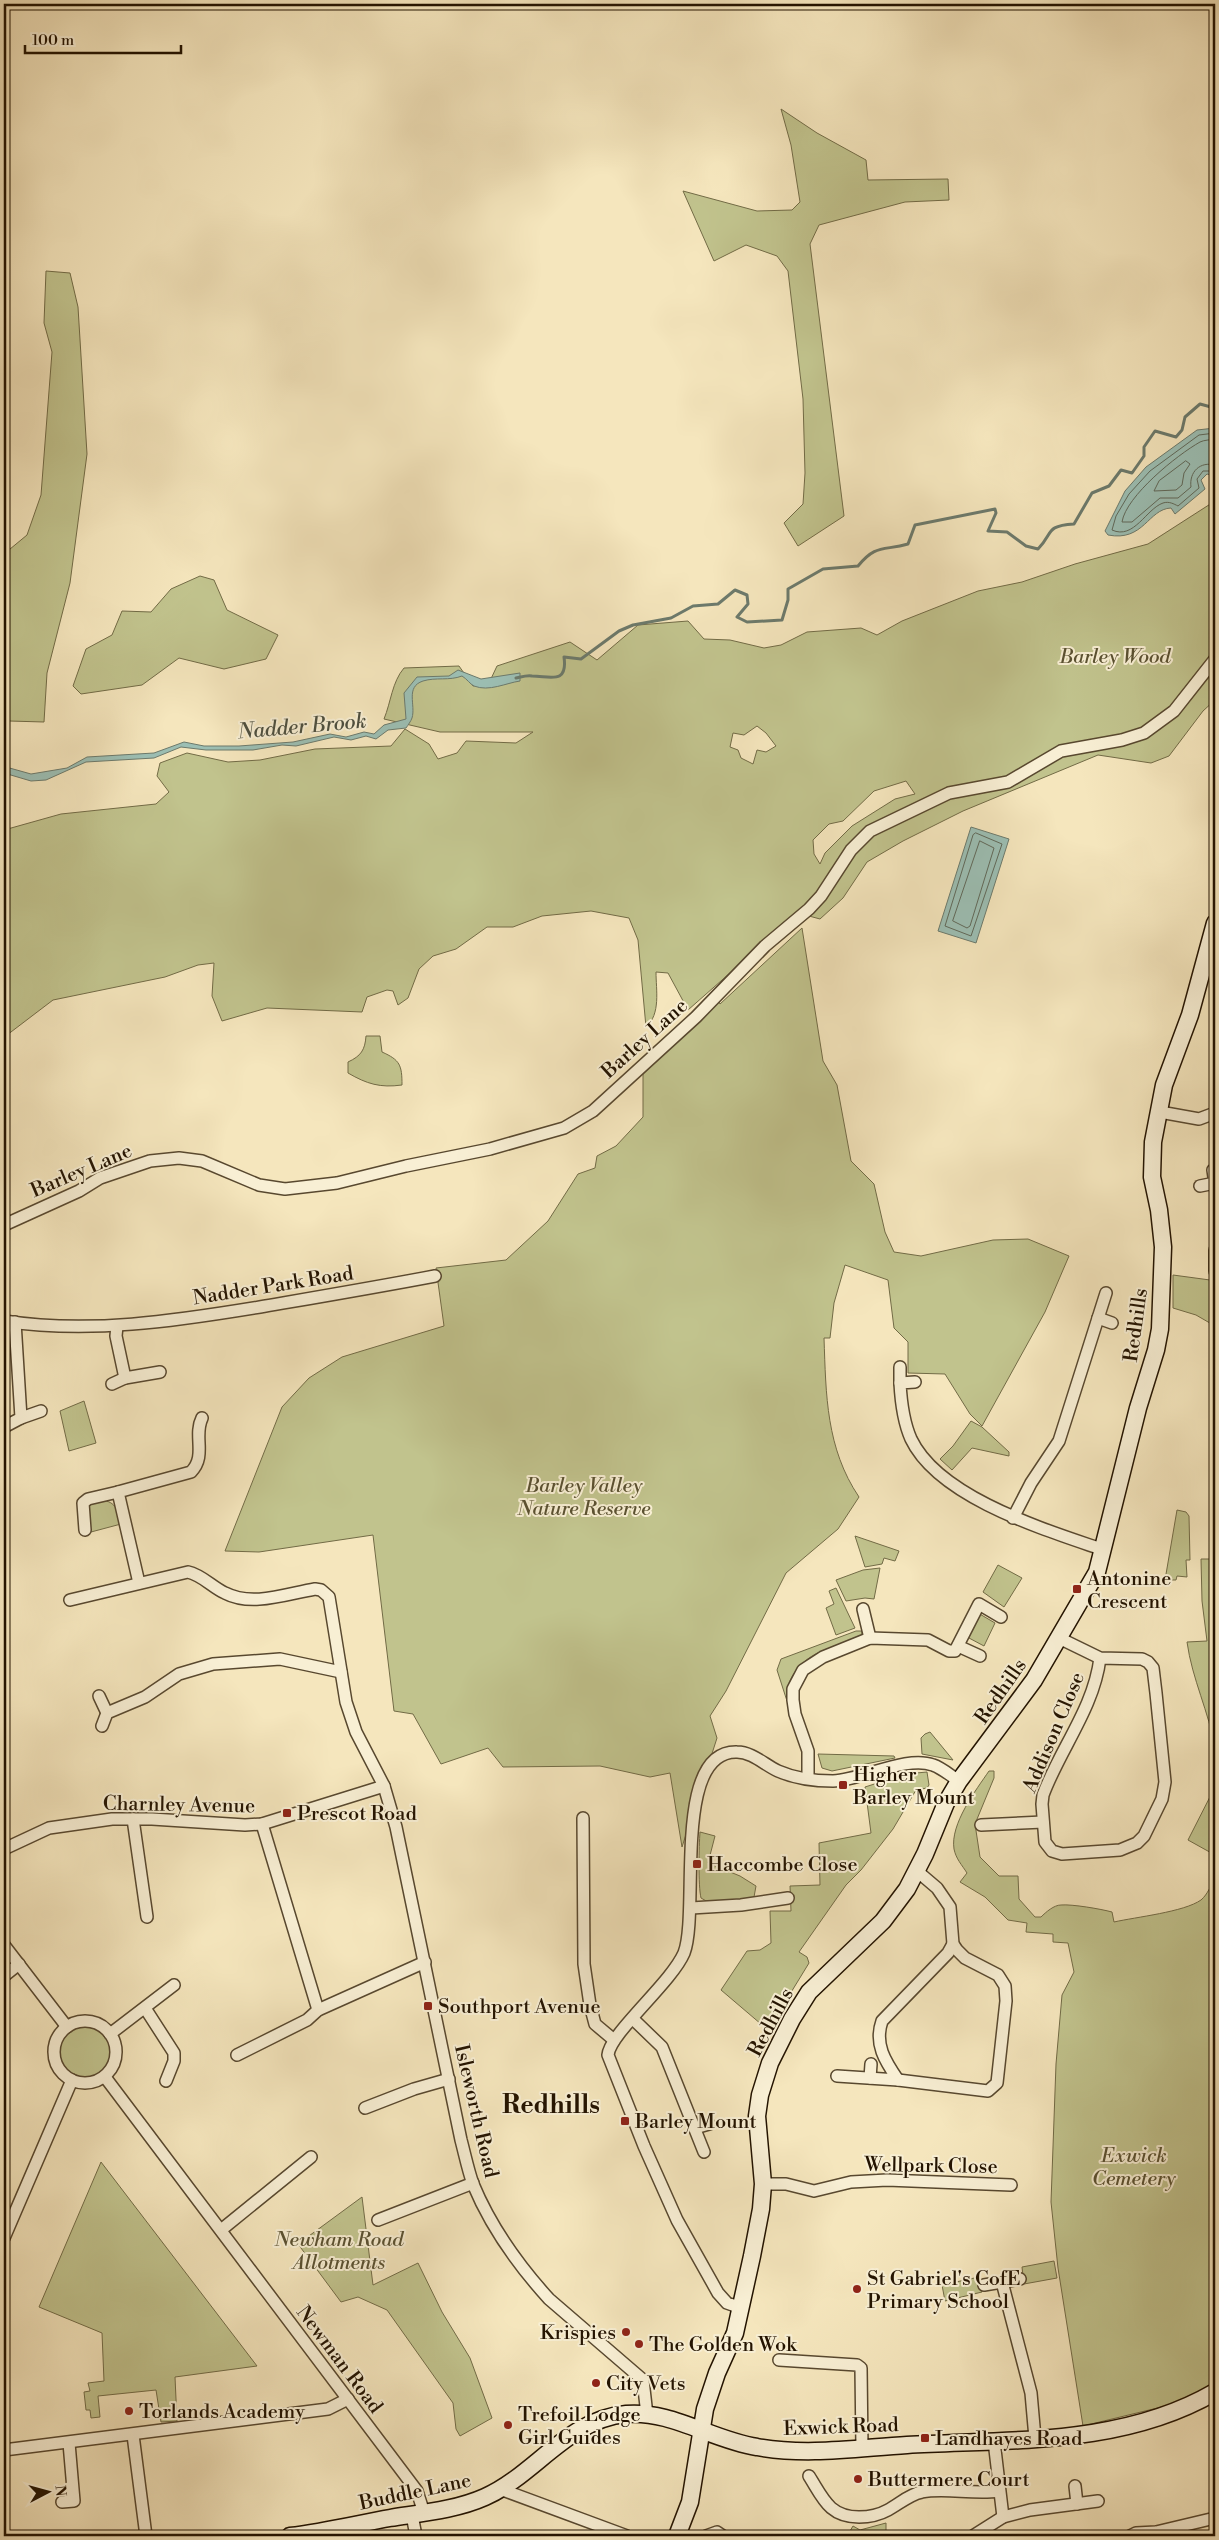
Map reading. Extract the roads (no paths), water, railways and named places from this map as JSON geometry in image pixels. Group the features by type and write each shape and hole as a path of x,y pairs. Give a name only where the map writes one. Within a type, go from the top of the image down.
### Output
{"street":[{"name":"Barley Lane","path":"4,1225 79,1191 100,1178 150,1161 179,1158 202,1161 259,1185 285,1189 337,1182 406,1166 490,1150 564,1128 593,1111 696,1017 765,946 809,910 821,896 851,850 870,831 949,793 1008,782 1061,751 1122,740 1144,733 1174,711 1215,659"},
{"name":"Redhills","path":"677,2536 690,2502 708,2401 735,2333 761,2209 763,2184 757,2116 760,2095 770,2063 784,2033 810,1992 883,1920 917,1871 939,1815 959,1781 1034,1680 1097,1572 1160,1329 1163,1247 1152,1161 1153,1142 1164,1084 1190,1015 1215,923"},
{"path":"1160,1112 1199,1119 1215,1113"},
{"path":"1200,1186 1215,1184 1213,1170"},
{"path":"1215,1250 1215,1271"},
{"name":"Nadder Park Road","path":"10,1322 63,1327 117,1326 210,1315 435,1276"},
{"path":"1013,1518 1031,1483 1059,1442 1106,1293"},
{"path":"1098,1318 1112,1323"},
{"path":"10,1322 21,1418"},
{"path":"117,1326 116,1336 125,1378"},
{"path":"900,1367 900,1383 906,1426 915,1446 930,1465 969,1494 1013,1518 1104,1550"},
{"path":"112,1384 125,1378 160,1372"},
{"path":"900,1383 915,1382"},
{"path":"4,1427 21,1418 41,1411"},
{"path":"85,1530 83,1503 88,1499 191,1472 198,1465 200,1457 197,1422"},
{"path":"118,1492 139,1583"},
{"name":"Isleworth Road","path":"70,1600 188,1572 196,1574 227,1594 246,1600 315,1589 321,1590 329,1597 346,1702 356,1732 384,1786 396,1827 426,1962 461,2140 473,2183 497,2228 549,2299 643,2380 647,2415"},
{"path":"808,1778 808,1751 795,1714 793,1700 796,1680 810,1664 870,1638 928,1640 949,1651 955,1651 979,1604 1001,1617"},
{"path":"863,1609 870,1638"},
{"name":"Addison Close","path":"1059,1638 1100,1658 1142,1659 1148,1662 1152,1668 1163,1758 1164,1782 1162,1800 1141,1840 1120,1850 1058,1853 1047,1845 1043,1822 1043,1795 1086,1707 1098,1674 1100,1658"},
{"path":"958,1646 980,1656"},
{"path":"102,1726 107,1713 145,1697 179,1674 213,1664 280,1659 341,1672"},
{"path":"99,1696 107,1713"},
{"path":"741,2308 728,2303 718,2293 677,2220 608,2055 614,2040 667,1981 681,1959 688,1935 691,1908 691,1836 698,1790 711,1763 724,1753 741,1752 793,1777 833,1781 866,1776 912,1764 933,1765 959,1781"},
{"name":"Charnley Avenue","path":"4,1849 49,1828 133,1819 245,1826 262,1824 384,1786"},
{"path":"583,1818 583,1936 586,1980 596,2024 614,2040"},
{"path":"133,1819 147,1917"},
{"name":"Addison Close","path":"981,1825 1043,1822"},
{"path":"262,1824 318,2010"},
{"path":"898,2080 884,2060 880,2049 878,2033 882,2020 948,1953 953,1944 950,1907 937,1888 917,1871"},
{"path":"691,1908 741,1905 788,1898"},
{"path":"837,2076 898,2080 988,2091 997,2083 1006,1986 998,1975 965,1958 953,1944"},
{"path":"4,1945 67,2027"},
{"path":"237,2055 307,2020 318,2010 426,1962"},
{"path":"4,1976 19,1964"},
{"path":"110,2034 174,1985"},
{"path":"145,2008 174,2053 174,2062 166,2081"},
{"path":"633,2019 662,2047 704,2152"},
{"path":"95,2022 110,2034 116,2046 115,2060 104,2077 89,2083 72,2080 65,2075 55,2060 56,2042 67,2027 75,2023 95,2022"},
{"path":"870,2078 871,2064"},
{"name":"Newman Road","path":"104,2077 417,2491 418,2514 416,2536"},
{"path":"365,2108 414,2089 449,2079"},
{"path":"4,2238 72,2080"},
{"path":"695,2128 708,2124"},
{"path":"221,2230 311,2157"},
{"name":"Wellpark Close","path":"763,2184 786,2184 814,2191 851,2182 887,2180 1011,2185"},
{"path":"378,2220 473,2183"},
{"path":"984,2285 1020,2278"},
{"path":"1002,2282 1031,2393 1035,2438"},
{"path":"779,2360 857,2365 861,2368 862,2448"},
{"name":"Exwick Road","path":"703,2432 755,2447 814,2452 1035,2438 1110,2432 1193,2405 1215,2392"},
{"path":"4,2450 328,2409 348,2400"},
{"name":"Buddle Lane","path":"290,2536 418,2514 484,2497 500,2489 568,2438 594,2422 617,2415 647,2415 689,2424 703,2432"},
{"path":"133,2435 146,2536"},
{"path":"994,2441 999,2491 1004,2517"},
{"path":"62,2502 74,2500 69,2443"},
{"path":"809,2476 825,2502 835,2512 852,2517 874,2515 920,2492 934,2490 981,2494 999,2491"},
{"path":"1075,2486 1077,2504"},
{"path":"500,2489 628,2536"},
{"path":"973,2536 1004,2517 1030,2510 1098,2501"},
{"path":"814,2508 825,2502"},
{"path":"1130,2536 1143,2531 1156,2532 1215,2518"},
{"path":"706,2536 717,2532 723,2536"}],"water":[{"path":"1215,428 1215,476 1207,474 1201,480 1205,489 1175,514 1171,508 1163,510 1130,534 1120,536 1108,535 1105,531 1125,491 1146,467 1197,430"},
{"path":"458,670 481,679 520,673 520,681 480,688 474,686 462,676 423,681 414,687 412,697 413,713 406,728 388,730 376,739 366,736 351,740 334,737 296,746 282,745 253,750 206,750 181,747 154,758 86,762 46,780 31,781 4,773 4,767 31,774 67,768 87,757 154,753 184,742 204,746 239,746 293,742 330,734 346,737 364,732 374,734 384,725 406,719 404,693 417,677 449,676"},
{"path":"971,827 1009,839 976,943 938,931"}],"waterway":[{"name":"Nadder Brook","path":"516,678 528,676 556,677 563,672 565,666 564,657 581,659 619,631 633,625 671,618 693,606 718,604 735,590 747,595 748,604 737,617 747,622 782,620 788,600 788,589 823,569 858,566 875,551 908,544 915,525 995,509 996,513 988,531 1007,532 1026,546 1038,549 1051,531 1058,526 1074,524 1092,493 1109,486 1121,470 1132,473 1144,456 1144,447 1155,431 1176,437 1182,430 1185,417 1200,404 1211,407 1215,405"}],"place":[{"name":"Antonine Crescent","path":"1077,1589"},
{"name":"Higher Barley Mount","path":"843,1785"},
{"name":"Prescot Road","path":"287,1813"},
{"name":"Haccombe Close","path":"697,1864"},
{"name":"Southport Avenue","path":"428,2006"},
{"name":"Barley Mount","path":"625,2121"},
{"name":"St Gabriel's CofE Primary School","path":"857,2289"},
{"name":"Krispies","path":"626,2332"},
{"name":"The Golden Wok","path":"639,2344"},
{"name":"City Vets","path":"596,2383"},
{"name":"Torlands Academy","path":"129,2411"},
{"name":"Trefoil Lodge Girl Guides","path":"508,2425"},
{"name":"Landhayes Road","path":"925,2438"},
{"name":"Buttermere Court","path":"858,2479"}],"district":[{"name":"Redhills","path":"551,2104"}],"park label":[{"name":"Barley Wood","path":"1115,656"},
{"name":"Barley Valley Nature Reserve","path":"584,1496"},
{"name":"Exwick Cemetery","path":"1134,2166"},
{"name":"Newham Road Allotments","path":"339,2250"}]}
